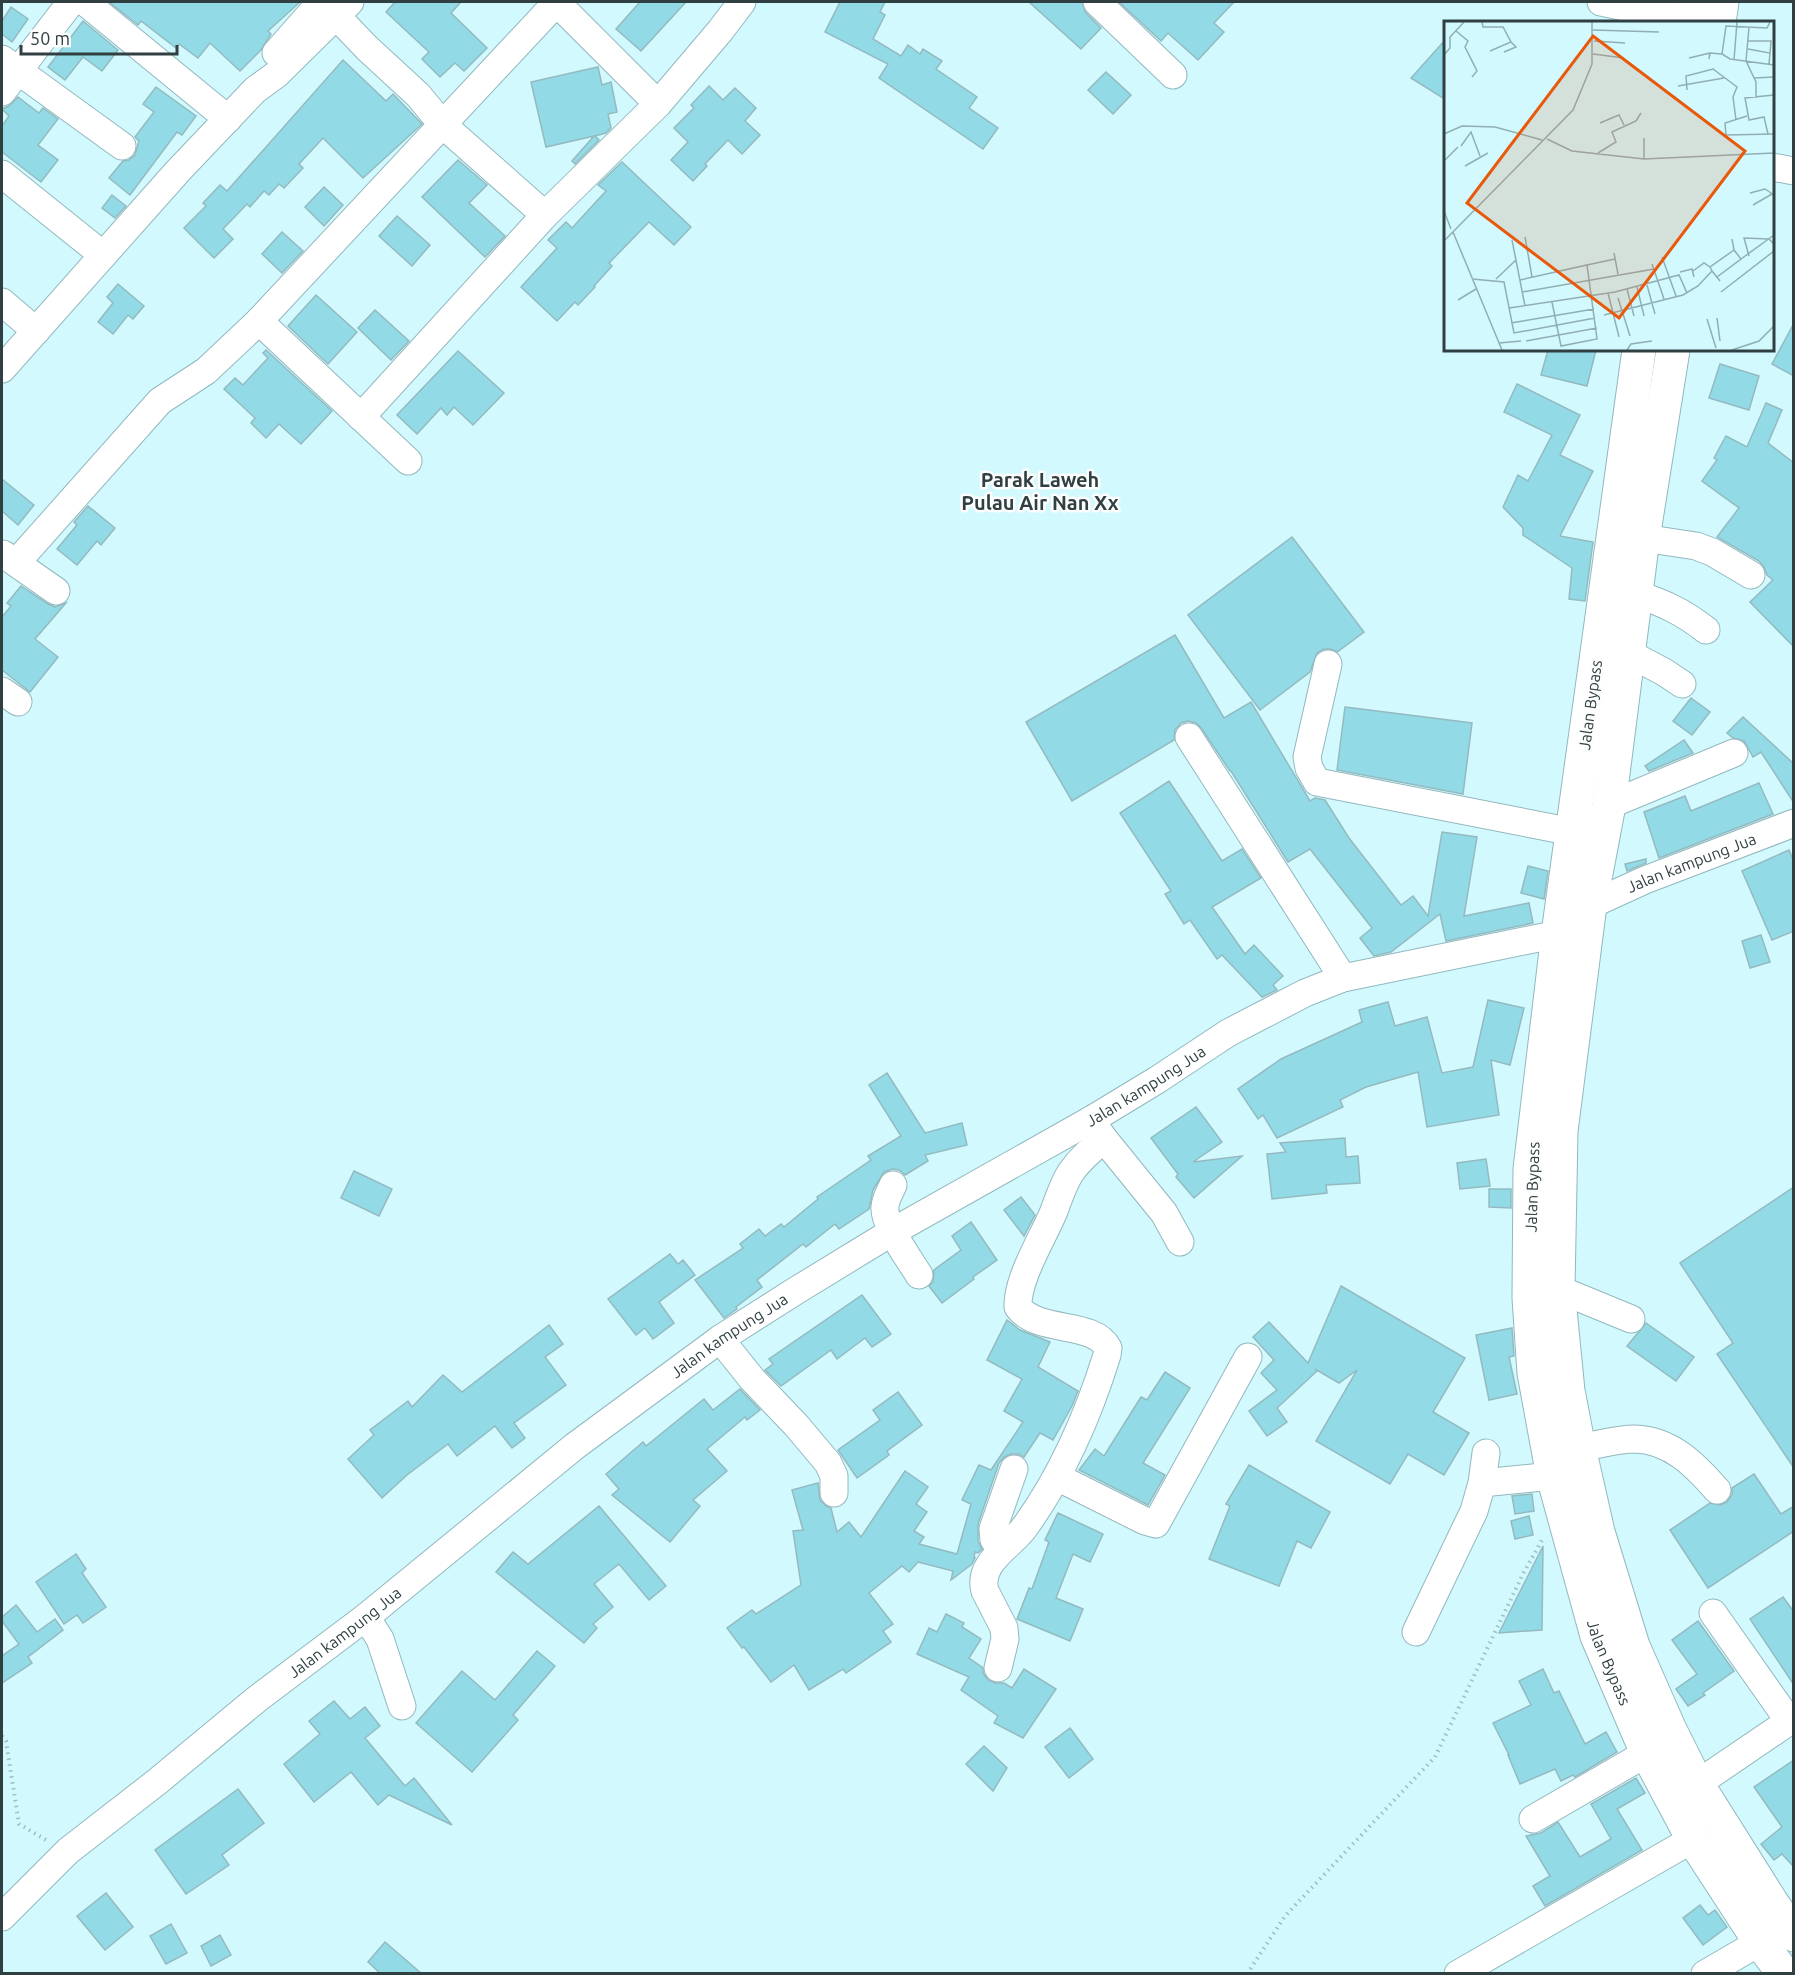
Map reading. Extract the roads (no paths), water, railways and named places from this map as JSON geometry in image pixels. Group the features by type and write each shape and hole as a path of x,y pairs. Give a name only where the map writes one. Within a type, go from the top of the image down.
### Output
{"highway":[{"path":"1719,21 1722,2"},
{"name":"Jalan Bypass","path":"1639,351 1544,1044 1530,1181 1529,1298 1534,1372 1553,1476 1577,1530 1697,1784 1794,1935"},
{"name":"Jalan Bypass","path":"1673,351 1643,538 1609,805 1590,905 1561,1131 1558,1289 1568,1391 1579,1448 1577,1530 1597,1636 1647,1753 1693,1839 1760,1942 1784,1974"}],"street":[{"path":"71,2 7,74 122,146"},
{"path":"85,2 228,119"},
{"path":"56,591 9,558 160,402 206,370 259,321 557,2 658,104"},
{"path":"361,417 544,215 658,104 742,2"},
{"path":"1097,2 1173,75"},
{"path":"1601,2 1688,15"},
{"path":"2,369 255,90 277,74 333,5 368,48 418,95 443,125 544,215"},
{"path":"1774,167 1794,171"},
{"path":"2,174 103,255"},
{"path":"2,302 36,331"},
{"path":"259,321 408,461"},
{"path":"1643,538 1696,546 1712,552 1751,575"},
{"path":"1636,594 1671,606 1706,630"},
{"path":"1628,653 1682,684"},
{"path":"1329,664 1307,757 1309,768 1317,782 1573,832"},
{"path":"1189,737 1343,978"},
{"path":"1609,805 1734,753"},
{"name":"Jalan kampung Jua","path":"1590,905 1645,880 1794,823"},
{"name":"Jalan kampung Jua","path":"2,1917 68,1851 158,1781 257,1699 366,1617 575,1446 720,1339 892,1232 1097,1130 1157,1080 1228,1033 1305,993 1343,978 1558,934"},
{"path":"998,1668 1005,1639 1004,1628 984,1585 990,1565 1002,1549 1024,1529 1057,1477 1092,1402 1107,1355 1108,1348 1100,1339 1082,1332 1031,1320 1018,1307 1017,1299 1033,1254 1070,1173 1083,1157 1097,1130 1164,1214 1180,1242"},
{"path":"893,1185 884,1208 892,1232 919,1275"},
{"path":"1558,1289 1631,1319"},
{"path":"720,1339 828,1462 834,1476 834,1493"},
{"path":"1057,1477 1145,1521 1156,1524 1248,1357"},
{"path":"1579,1448 1635,1439 1655,1442 1680,1453 1700,1470 1717,1490"},
{"path":"1416,1632 1474,1511 1482,1483 1486,1453"},
{"path":"1002,1549 994,1540 993,1529 1014,1469"},
{"path":"1482,1483 1553,1476"},
{"path":"1697,1784 1791,1719 1713,1613"},
{"path":"366,1617 380,1639 402,1706"},
{"path":"1533,1819 1647,1753"},
{"path":"1458,1974 1693,1839"},
{"path":"1705,1974 1760,1942"}],"district":[{"name":"Parak Laweh Pulau Air Nan Xx","path":"1040,490"}]}
